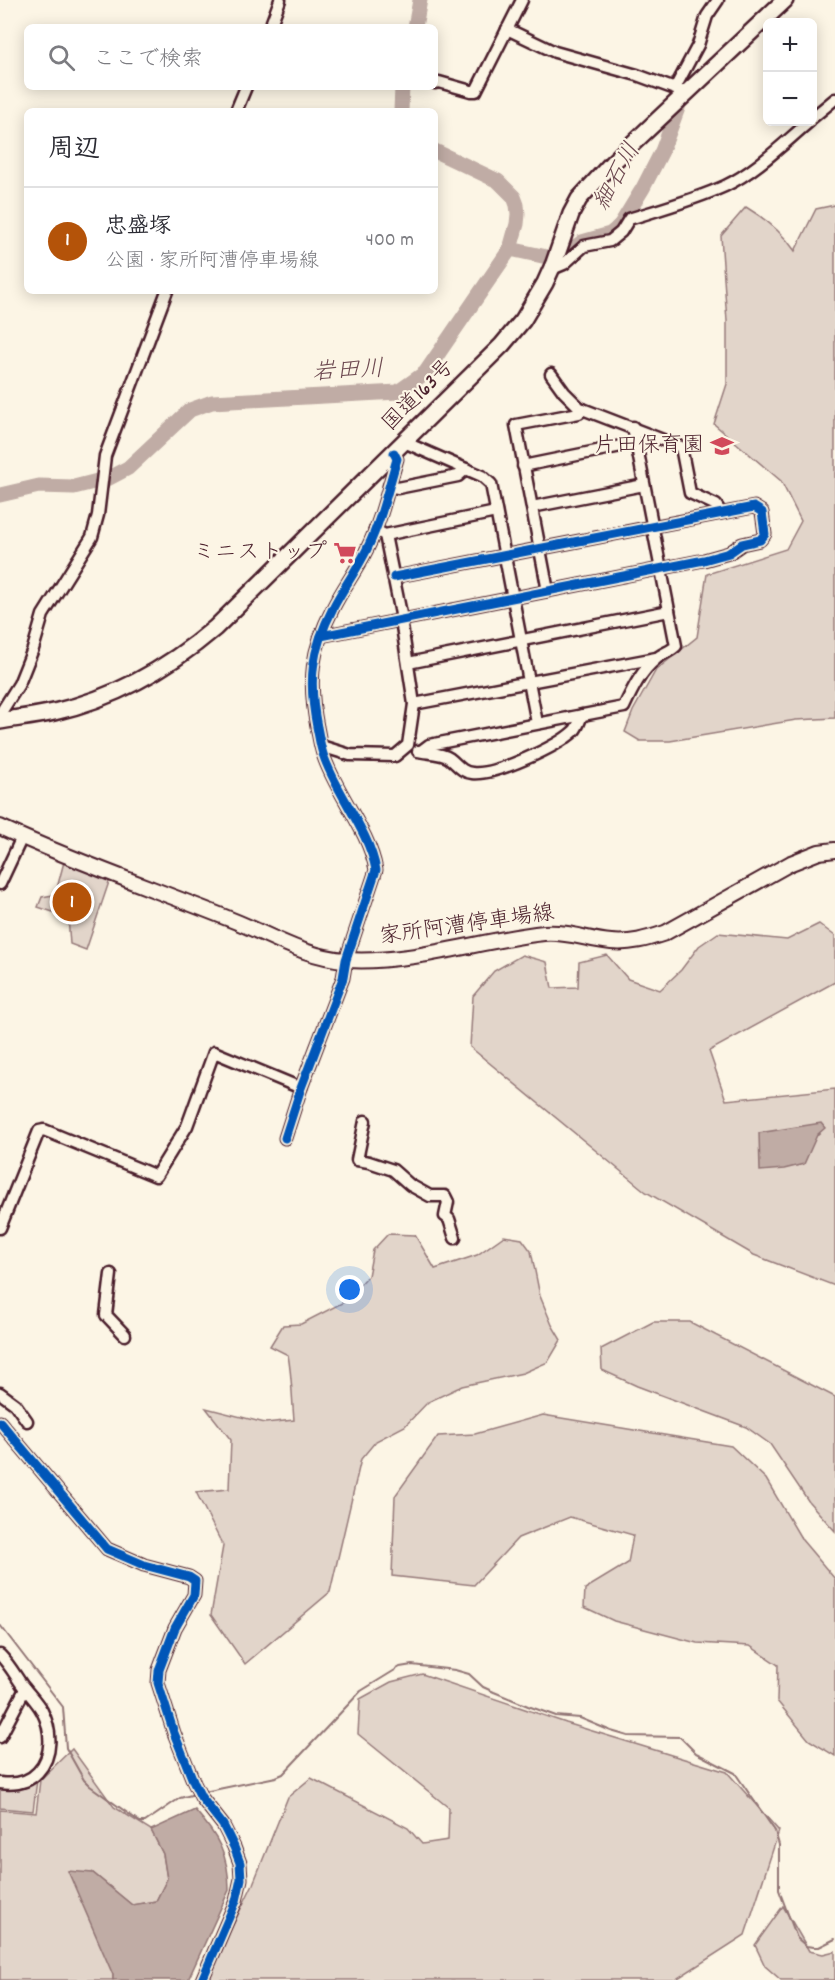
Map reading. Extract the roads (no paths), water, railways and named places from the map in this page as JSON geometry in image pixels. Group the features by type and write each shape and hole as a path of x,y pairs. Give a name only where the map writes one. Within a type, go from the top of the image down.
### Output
{"highway":[{"name":"国道163号","path":"0,721 54,712 101,698 141,680 171,662 215,627 502,345 523,320 553,266 571,214 579,199 680,90 784,0"}],"main road":[{"name":"家所阿漕停車場線","path":"0,827 296,948 346,960 377,960 547,933 578,935 613,942 645,939 665,933 792,863 819,852 835,850"}],"street":[{"path":"271,24 280,0"},
{"path":"438,82 476,91 522,0"},
{"path":"507,29 555,52 680,90 707,16 718,0"},
{"path":"237,108 245,90"},
{"path":"817,115 835,99"},
{"path":"553,266 564,264 584,246 610,241 621,232 629,219 690,199 733,181 774,152 804,126"},
{"path":"0,714 19,684 33,649 42,615 92,537 98,516 105,456 166,294"},
{"path":"551,374 564,392 583,409 681,447 690,493 716,505 721,513"},
{"path":"548,591 516,425 579,413 583,409"},
{"path":"414,704 656,658 676,646 633,427"},
{"path":"523,466 636,443"},
{"path":"285,1138 301,1088 343,978 346,960 376,870 323,754 311,695 311,676 315,654 332,609 366,550 380,532 399,448 466,469 488,479 491,484 537,723"},
{"path":"389,486 398,488 458,476 466,469"},
{"path":"532,507 644,485"},
{"path":"321,636 660,569 729,553 742,544 760,540 765,534 762,512 753,507 394,577"},
{"path":"380,532 496,512"},
{"path":"321,746 350,755 395,756 408,745 414,704 394,577 380,532"},
{"path":"408,663 669,611"},
{"path":"421,751 429,745 624,707 636,682 656,658"},
{"path":"408,745 412,749 448,757 459,768 470,773 495,770 530,756 566,737 577,727 582,715"},
{"path":"0,884 22,837"},
{"path":"0,1228 39,1131 44,1130 156,1176 187,1126 214,1052 301,1088"},
{"path":"365,1121 357,1160 393,1170 410,1185 430,1196 445,1196 448,1202 445,1216 449,1219 455,1238"},
{"path":"111,1274 106,1315 125,1335"},
{"path":"0,1393 15,1404 27,1421"},
{"path":"0,1422 107,1549 144,1565 189,1577 195,1581 194,1595 175,1628 158,1674 158,1683 194,1783 202,1799 223,1825 234,1847 240,1863 241,1879 236,1900 202,1980"},
{"path":"0,1655 44,1716 49,1751 43,1766 29,1780 19,1783 0,1783"},
{"path":"0,1737 25,1689"}],"waterway":[{"name":"岩田川","path":"416,24 420,0"},
{"name":"岩田川","path":"401,108 402,90"},
{"name":"細石川","path":"510,249 547,257 564,256 582,242 610,234 615,230 643,188 662,151 678,108"},
{"name":"岩田川","path":"0,495 39,486 74,487 109,478 128,468 190,410 212,402 398,392 425,373 510,249 518,214 514,197 498,181 438,152"},
{"path":"0,1625 63,1707 66,1748 84,1780 90,1786 140,1822 145,1822 180,1798 195,1794"},
{"path":"204,1792 283,1774 361,1691 400,1667 412,1665 455,1670 469,1674 483,1687 556,1716 580,1718 628,1736 680,1737 696,1753 735,1773 775,1831 779,1845 779,1890 797,1938 806,1946 814,1947 835,1939"}],"place":[{"name":"片田保育園","path":"722,446"},
{"name":"ミニストップ","path":"345,553"},
{"name":"忠盛塚","path":"72,902"}]}
